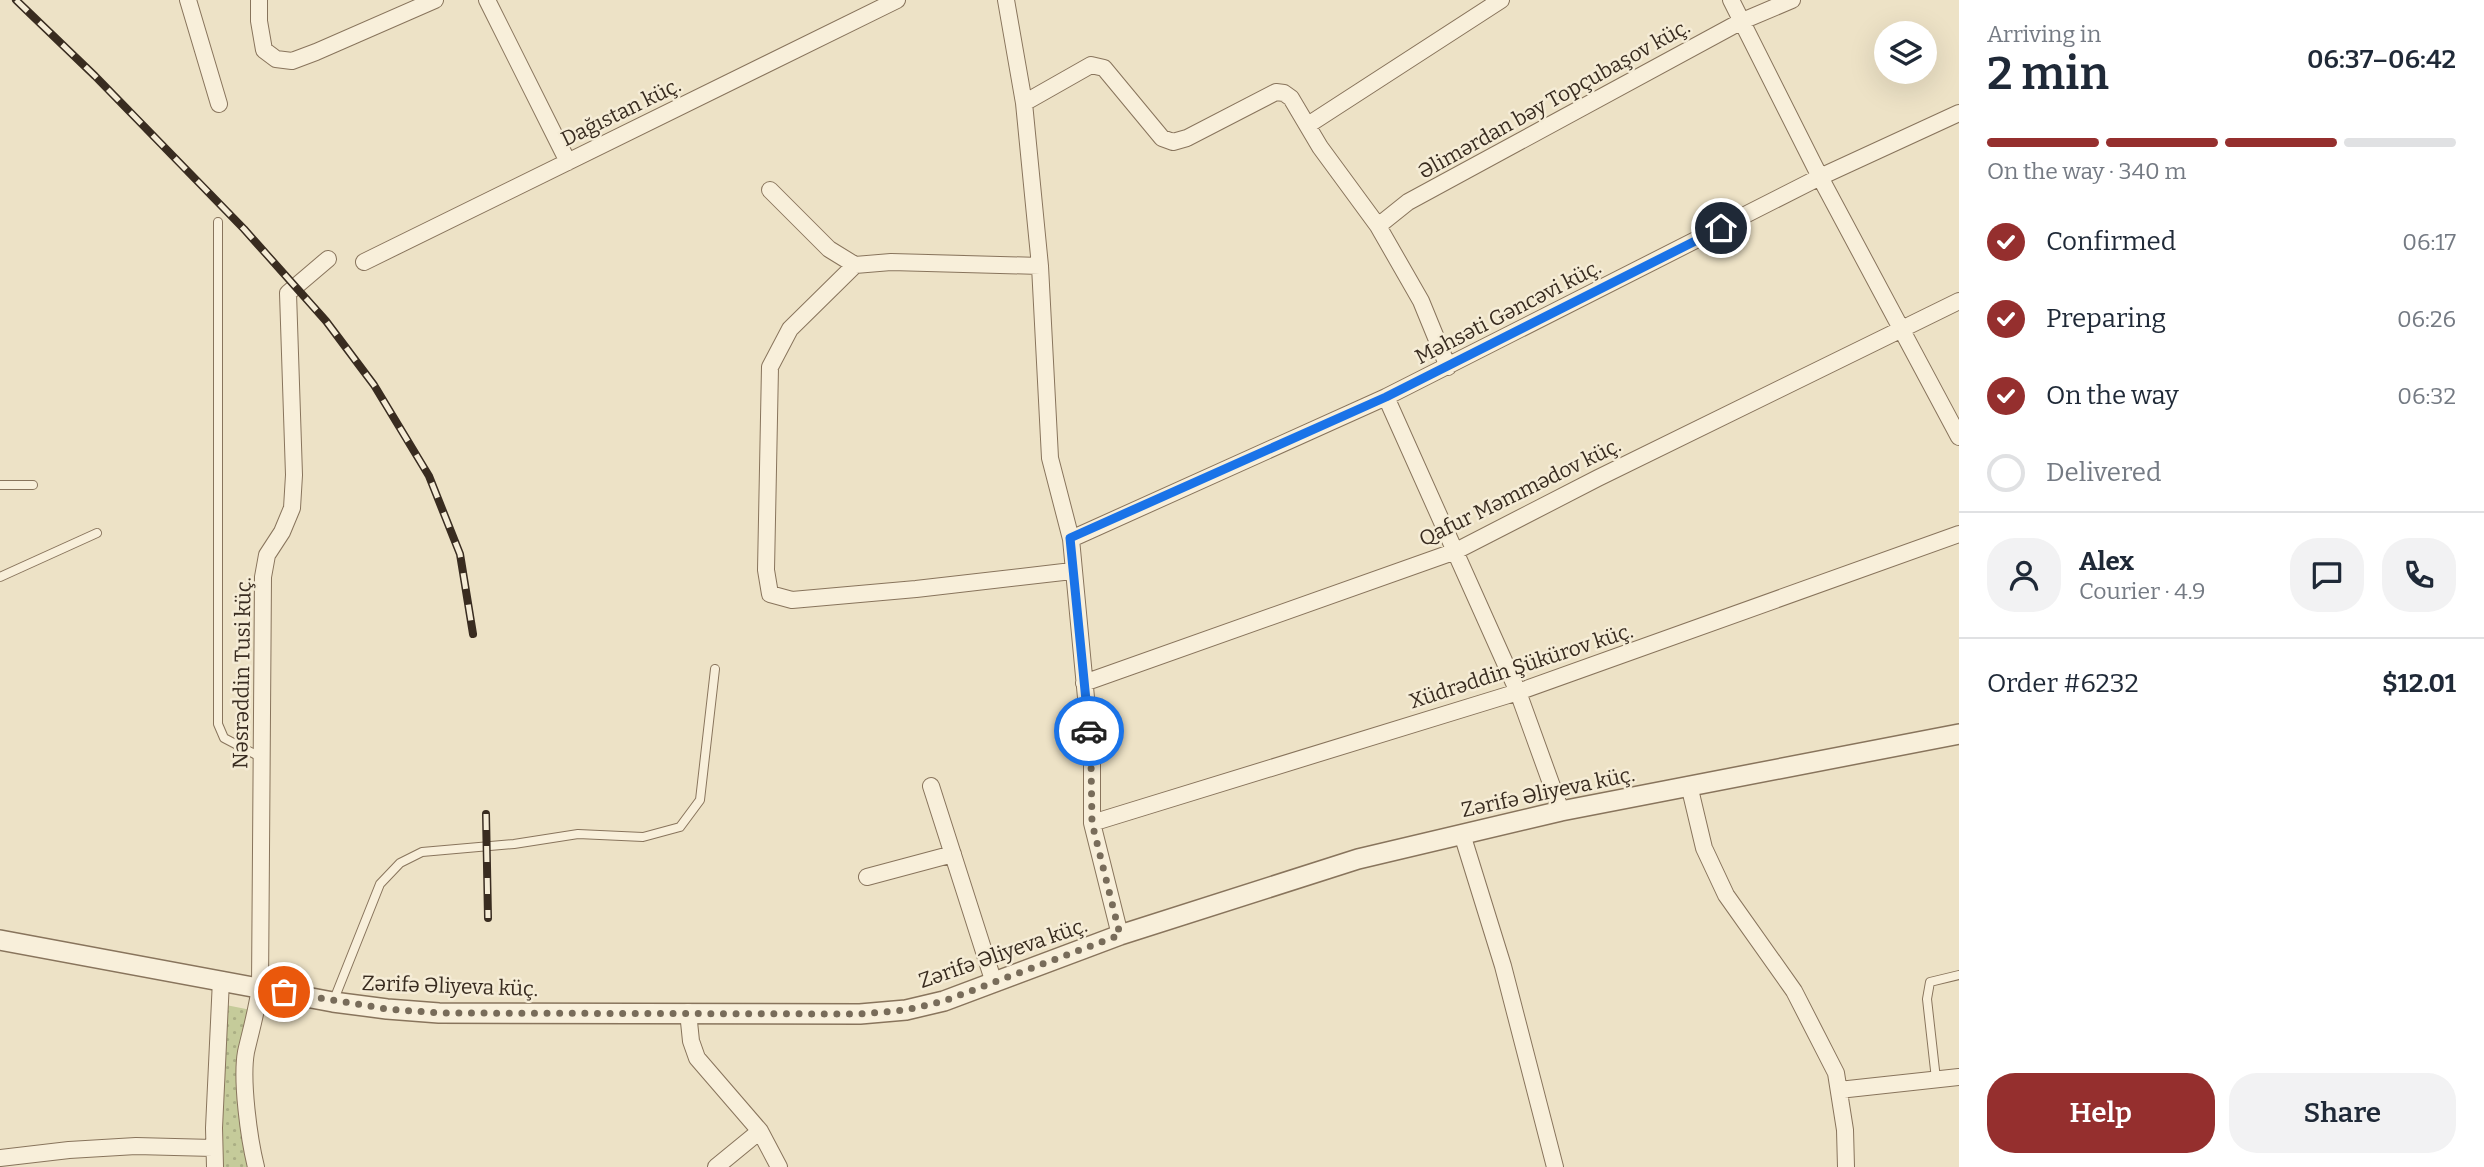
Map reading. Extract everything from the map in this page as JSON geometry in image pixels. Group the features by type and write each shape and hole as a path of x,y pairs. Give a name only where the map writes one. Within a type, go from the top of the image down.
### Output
{"street":[{"path":"188,0 219,104"},
{"path":"259,0 264,50 276,60 292,61 435,0"},
{"path":"487,0 568,162"},
{"name":"Dağıstan küç.","path":"364,262 897,0"},
{"path":"1006,0 1024,103 1040,266 1050,458 1070,538 1091,761 1092,823 1120,935"},
{"path":"1308,125 1501,0"},
{"path":"1731,0 1820,177 1959,437"},
{"name":"Əlimərdan bəy Topçubaşov küç.","path":"1378,226 1408,202 1740,22 1793,0"},
{"path":"1024,103 1091,65 1104,68 1162,138 1172,142 1187,138 1276,92 1284,93 1291,99 1321,147 1378,226 1421,301 1448,367"},
{"name":"Məhsəti Gəncəvi küç.","path":"1070,538 1386,397 1820,177 1959,113"},
{"path":"770,190 829,249 855,265 891,262 1040,266"},
{"name":"Nəsrəddin Tusi küç.","path":"256,1167 244,1079 246,1053 260,987 263,577 267,555 282,532 292,508 286,300 288,293 328,259"},
{"path":"855,265 790,329 770,366 766,570 770,594 792,600 1072,571"},
{"name":"Qafur Məmmədov küç.","path":"1084,683 1455,551 1959,301"},
{"path":"1386,397 1518,692 1560,811"},
{"name":"Xüdrəddin Şükürov küç.","path":"1092,823 1518,692 1959,534"},
{"name":"Zərifə Əliyeva küç.","path":"0,940 333,1002 387,1009 439,1013 871,1013 906,1010 944,1001 1120,935 1357,859 1560,811 1959,734"},
{"path":"1689,785 1704,848 1726,895 1794,991 1836,1073 1846,1130 1846,1167"},
{"path":"930,786 994,983"},
{"path":"1462,834 1503,966 1556,1167"},
{"path":"867,877 953,854"},
{"path":"215,1167 213,1148 221,980"},
{"path":"688,1012 691,1041 697,1058 760,1131 779,1167"},
{"path":"1839,1090 1959,1077"},
{"path":"716,1167 760,1131"},
{"path":"0,1158 136,1146 213,1148"}],"lane":[{"path":"218,222 218,724 224,738 262,758"},
{"path":"0,485 33,485"},
{"path":"0,577 97,533"},
{"path":"333,1002 380,884 400,863 422,852 514,844 578,834 643,837 680,827 700,800 715,669"},
{"path":"1937,1079 1927,999 1930,982 1959,975"}],"green space":[{"path":"226,1005 251,1010 249,1167 223,1167 221,1121 227,1034"}],"railway":[{"path":"16,0 95,76 244,229 326,321 374,385 429,476 460,554 473,634"},
{"path":"486,814 488,918"}],"way so far":[{"path":"284,992 333,1002 439,1013 860,1014 906,1010 944,1001 1120,935 1092,823 1089,731"}],"route":[{"path":"1089,731 1070,538 1386,397 1721,228"}]}
